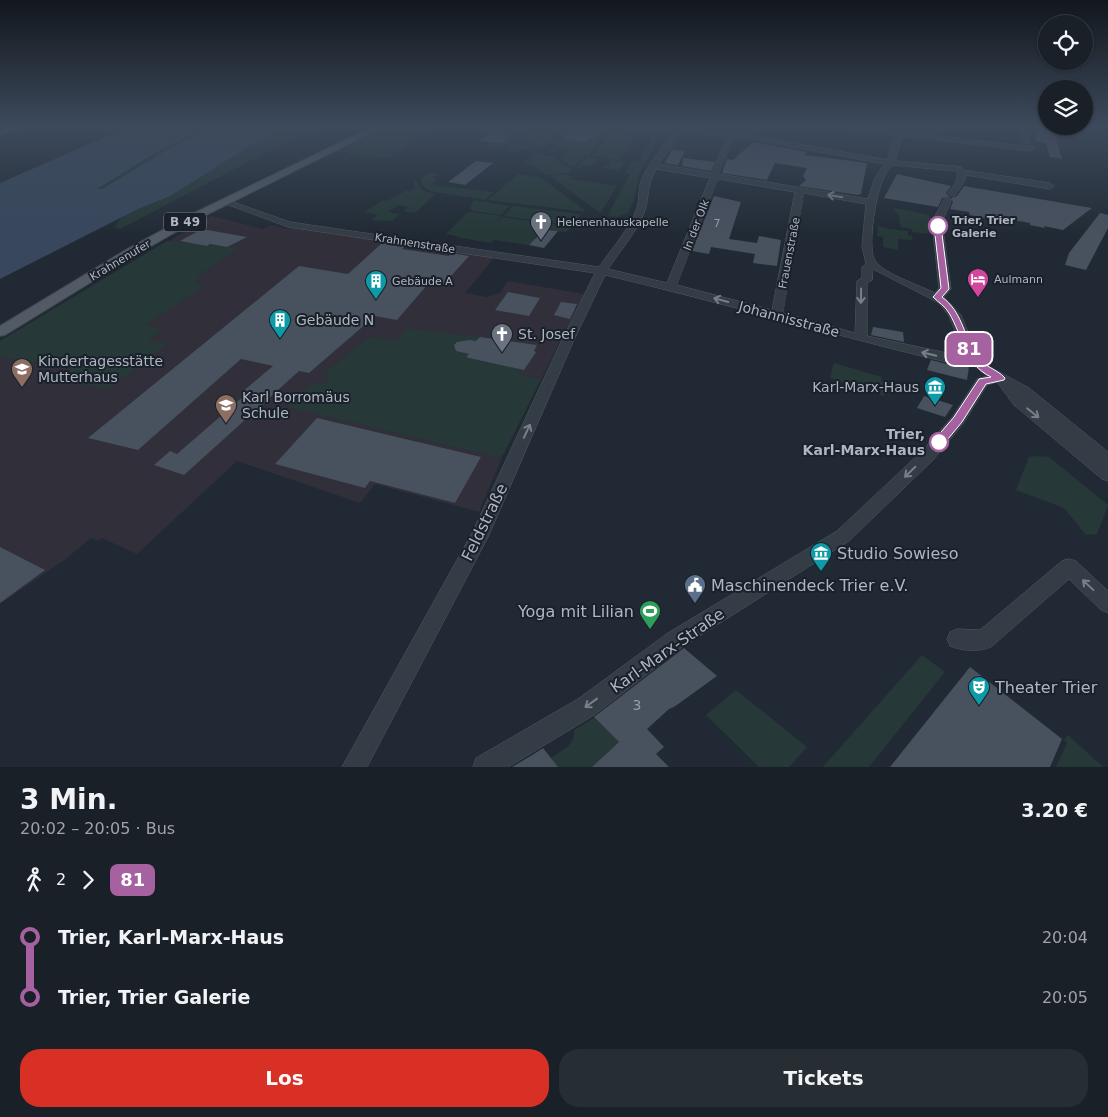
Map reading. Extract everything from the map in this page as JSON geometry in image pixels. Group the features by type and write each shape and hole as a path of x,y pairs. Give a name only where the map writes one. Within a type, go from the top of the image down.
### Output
{"main road":[{"name":"Krahnenufer","path":"0,322 193,211 293,163"},
{"name":"Krahnenufer","path":"0,332 128,254 196,216 305,163"}],"street":[{"name":"Feldstraße","path":"354,767 478,536 567,342 602,271 638,216 642,206 644,184 656,163"},
{"name":"In der Olk","path":"671,286 720,163"},
{"path":"889,163 871,202 867,246 872,263 883,272 937,297 952,311 971,355 985,370 1024,391 1108,461"},
{"path":"878,183 885,182 900,163 960,170 1050,186"},
{"path":"654,166 871,202"},
{"path":"937,297 945,289 940,255 938,218 949,197 960,182 960,170"},
{"name":"Frauenstraße","path":"777,315 800,190"},
{"name":"Krahnenstraße","path":"230,204 288,224 310,228 602,271"},
{"path":"861,338 862,281 867,280 867,267 872,263"},
{"name":"Johannisstraße","path":"602,271 671,286 861,338 959,361 977,361"},
{"path":"1000,378 1019,402 1108,475"},
{"name":"Karl-Marx-Straße","path":"485,767 586,707 675,640 795,567 849,530 926,456 958,420 982,382 1000,378"},
{"path":"957,639 984,640 1068,567 1108,604"}],"shaded area":[{"path":"139,163 145,163 102,189 96,189"},
{"path":"223,163 246,163 120,229 115,228 125,215 186,185"},
{"path":"524,163 561,163 572,169 568,173 547,175 534,166"},
{"path":"566,163 578,163 574,167"},
{"path":"581,163 594,163 591,166 583,165 580,168 576,168"},
{"path":"610,163 624,163 618,170 602,168 604,165"},
{"path":"632,163 646,163 639,174 634,200 628,213 617,217 608,215 630,174 625,173"},
{"path":"430,173 438,174 433,178 437,179 431,185 494,192 485,200 430,191 423,186 421,178"},
{"path":"518,174 541,178 587,212 488,200"},
{"path":"562,174 574,176 571,179 617,186 601,212 599,212 550,176"},
{"path":"414,181 418,182 424,191 435,194 415,213 403,211 408,207 398,205 388,212 400,214 392,221 371,220 378,215 364,212 383,200 387,201 415,188"},
{"path":"474,200 509,206 501,215 473,211 470,208"},
{"path":"512,206 581,214 573,226 504,216"},
{"path":"895,208 929,215 932,234 912,232 912,229 901,227 900,216 897,215 898,212 894,211"},
{"path":"467,213 501,216 496,223 502,217 572,227 566,232 544,230 529,245 494,240 491,243 446,234"},
{"path":"211,216 263,229 271,225 286,229 292,228 494,258 465,293 487,297 500,293 508,281 584,294 503,455 479,512 375,484 360,503 237,461 137,554 102,538 98,541 91,538 67,558 0,604 0,341"},
{"path":"878,225 888,229 908,231 908,235 912,236 912,240 898,239 898,250 883,247 883,237 877,236"},
{"path":"167,241 239,248 196,277 200,279 195,283 205,285 146,325 163,329 148,341 167,344 107,389 55,380 83,361 30,362 0,357 0,341"},
{"path":"407,328 494,339 536,352 531,363 525,365 526,368 519,375 541,379 503,455 497,457 288,407 313,384 325,383 329,379 324,373 369,337 396,341"},
{"path":"834,363 882,377 881,381 888,384 884,396 830,378"},
{"path":"1029,457 1049,457 1108,505 1097,534 1086,535 1064,508 1016,490"},
{"path":"922,655 945,672 869,767 823,767"},
{"path":"736,690 807,747 789,767 759,767 706,715"},
{"path":"594,718 619,742 592,767 558,767 551,758 571,743 574,730"},
{"path":"1068,735 1103,767 1056,767 1067,743 1064,740"}],"water":[{"path":"46,163 139,163 97,189 102,189 145,163 223,163 170,196 138,209 0,279 0,183"}],"building":[{"path":"474,163 493,163 465,185 448,182"},
{"path":"665,163 679,163 678,165"},
{"path":"682,163 715,163 711,171 682,166"},
{"path":"726,163 867,163 861,194 858,195 799,186 806,180 803,176 807,168 775,163 767,180 722,173"},
{"path":"897,174 951,186 946,193 950,197 942,198 938,207 884,198"},
{"path":"964,186 1092,208 1063,230 995,217 994,220 970,215 969,212 950,209 953,202 950,197 957,196"},
{"path":"714,196 741,202 729,239 757,243 759,236 781,240 777,266 753,263 755,254 711,247 709,254 692,251"},
{"path":"1100,213 1108,215 1108,228 1086,270 1065,265 1069,253"},
{"path":"202,229 247,237 227,247 210,244 207,246 180,241"},
{"name":"Helenenhauskapelle","path":"544,230 558,231 544,248 529,245"},
{"path":"382,243 405,246 402,249 449,256 451,253 469,256 444,284 441,283 438,286 428,284 397,320 375,316 309,373 299,371 184,475 154,465 170,451 177,454 245,395 241,393 273,366 241,359 138,450 88,438 299,266 348,274"},
{"path":"508,292 540,298 529,316 495,310"},
{"path":"561,302 577,304 570,319 554,315"},
{"path":"873,327 903,332 904,342 871,335"},
{"name":"St. Josef","path":"480,337 537,345 534,351 536,352 524,370 469,358 466,357 469,354 456,351 454,345 457,342 476,341"},
{"path":"931,360 959,367 969,367 967,380 927,370"},
{"name":"Karl-Marx-Haus","path":"924,396 953,405 945,417 917,408"},
{"path":"317,418 481,457 455,503 370,481 365,488 275,464"},
{"path":"0,547 45,570 0,603"},
{"path":"684,648 717,676 669,709 647,729 664,747 656,754 669,767 592,767 619,742 594,717"},
{"name":"Theater Trier","path":"970,667 1062,739 1050,767 890,767"},
{"path":"543,748 558,767 512,767 534,754"}],"bus line":[{"name":"81","path":"938,226 945,289 937,297 948,306 955,316 971,355 985,370 1000,378 982,382 958,420 939,442"}],"place":[{"name":"Trier, Trier Galerie","path":"938,226"},
{"name":"Helenenhauskapelle","path":"541,241"},
{"name":"Aulmann","path":"978,298"},
{"name":"Gebäude A","path":"376,300"},
{"name":"Gebäude N","path":"280,339"},
{"name":"St. Josef","path":"502,353"},
{"name":"Kindertagesstätte Mutterhaus","path":"22,388"},
{"name":"Karl-Marx-Haus","path":"935,406"},
{"name":"Karl Borromäus Schule","path":"226,424"},
{"name":"Trier, Karl-Marx-Haus","path":"939,442"},
{"name":"Studio Sowieso","path":"821,572"},
{"name":"Maschinendeck Trier e.V.","path":"695,604"},
{"name":"Yoga mit Lilian","path":"650,630"},
{"name":"Theater Trier","path":"979,706"}]}
